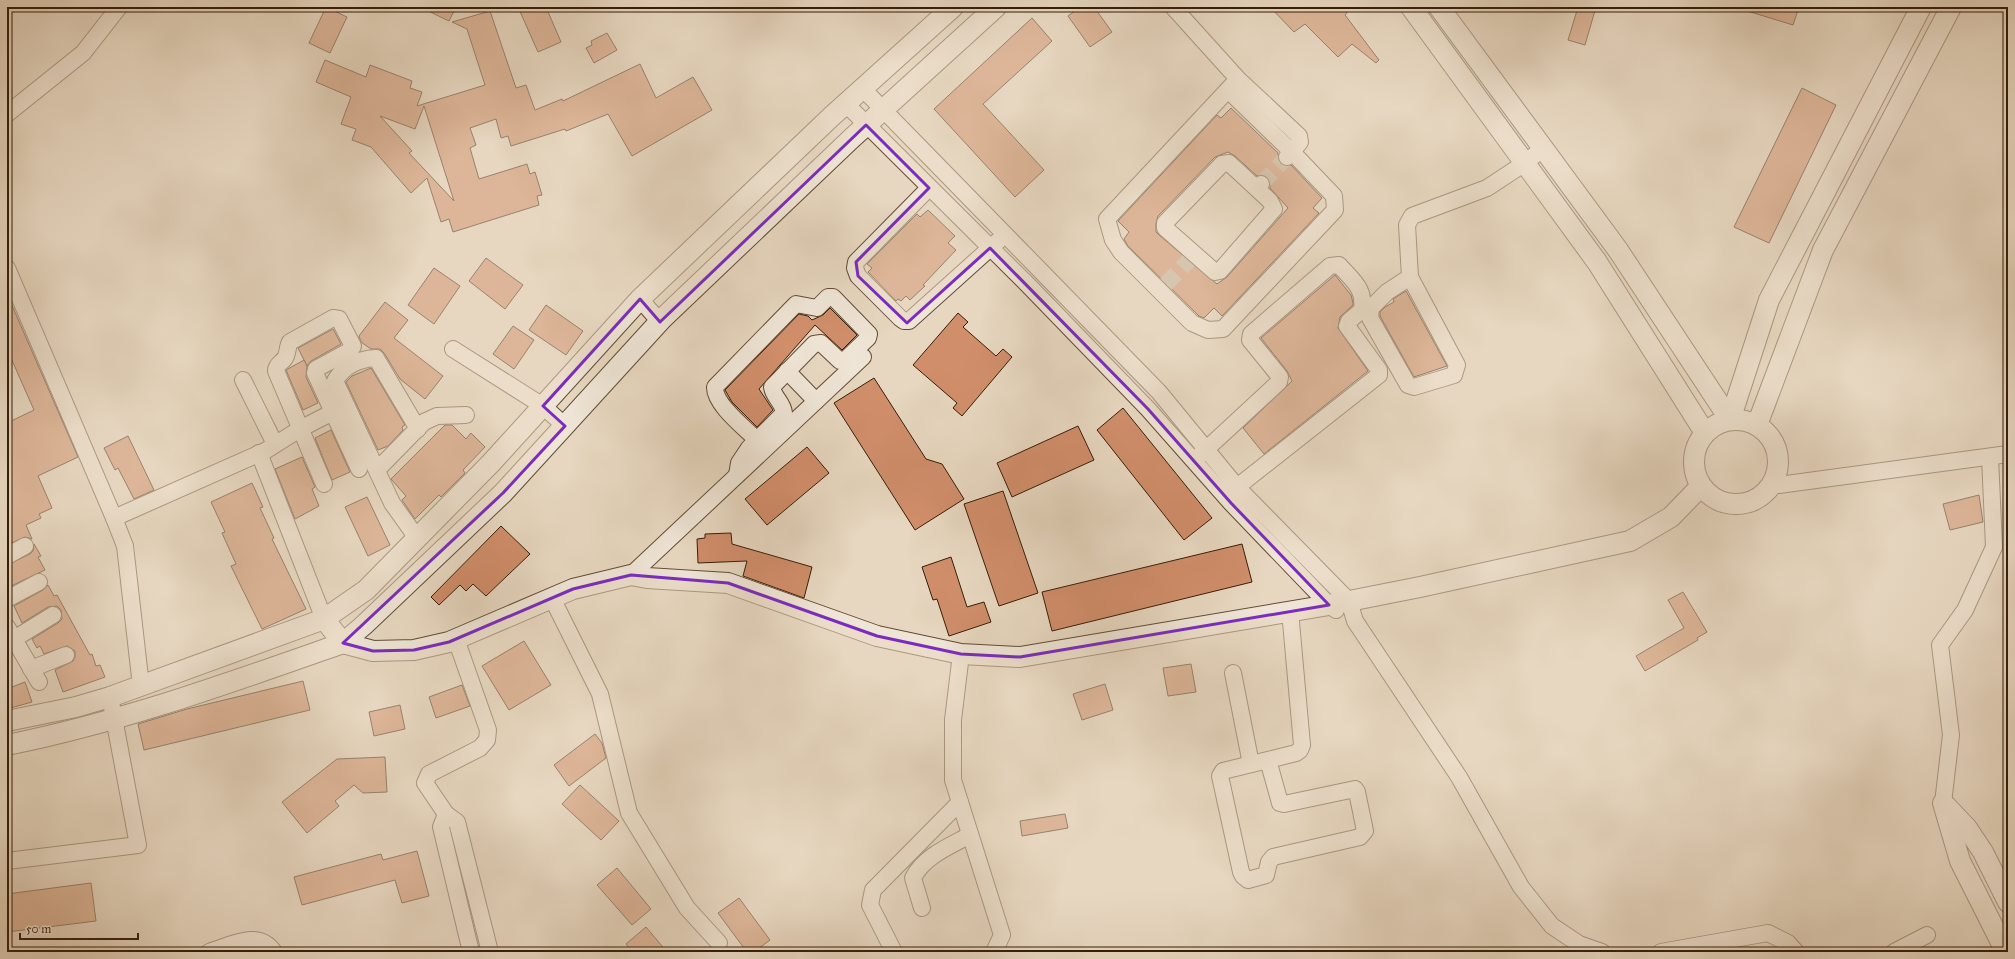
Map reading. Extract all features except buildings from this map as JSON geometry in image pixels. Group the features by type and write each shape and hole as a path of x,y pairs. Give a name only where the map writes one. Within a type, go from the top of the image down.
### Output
{"street":[{"path":"7,114 83,53 119,7"},
{"path":"7,721 76,707 141,686 324,619 366,590 491,464 640,299 846,104 953,7"},
{"path":"7,745 115,719 174,702 343,643 503,493 660,322 866,125 996,7"},
{"path":"1173,7 1233,85 1300,136 1300,142 1290,154 1334,196 1335,210 1223,329 1208,330 1192,323 1163,288 1120,252 1112,240 1107,219 1233,85"},
{"path":"1412,7 1597,262 1705,433"},
{"path":"1439,7 1618,250 1730,420"},
{"path":"1730,420 1769,300 1921,7"},
{"path":"1757,425 1823,250 1951,7"},
{"path":"863,89 1159,392 1237,487 1349,601 1355,621 1459,777 1521,887 1552,926 1579,944 1602,952"},
{"path":"846,104 1148,409 1231,503 1329,605 1355,621"},
{"path":"1410,277 1387,292 1371,308 1370,318 1408,385 1414,387 1454,376 1458,365 1410,277 1407,225 1412,216 1487,188 1525,163 1543,148"},
{"path":"1229,163 1259,186 1274,209 1220,271 1215,272 1193,256 1165,228 1165,223 1222,164 1229,163"},
{"path":"929,188 856,262 855,268 858,276 904,321 909,321 1005,234"},
{"path":"1193,461 1279,382 1280,377 1250,340 1251,334 1330,266 1339,265 1361,290 1364,299 1362,310 1349,321 1347,326 1379,370 1379,375 1237,487"},
{"path":"7,268 125,546 141,686"},
{"path":"737,475 739,463 757,440 784,413 784,407 772,393 772,387 787,371 814,344 821,343 840,361 845,360 868,338 869,334 833,297 828,297 817,308 796,304 715,387 715,393 720,402 757,440"},
{"path":"640,299 660,322"},
{"path":"324,484 276,368 286,358 287,347 290,342 334,318 339,319 353,346 351,350 316,369 315,373 359,469"},
{"path":"453,349 543,406 565,426"},
{"path":"631,574 864,356"},
{"path":"417,538 392,503 336,381 342,370 363,359 376,358 418,429"},
{"path":"787,371 816,401"},
{"path":"243,380 275,444"},
{"path":"114,518 259,453 333,412"},
{"path":"377,470 424,422 437,416 466,415"},
{"path":"1730,420 1744,420 1757,425 1768,434 1775,446 1778,460 1777,473 1771,486 1762,496 1750,502 1737,504 1723,502 1711,496 1702,486 1696,473 1694,459 1698,445 1705,433 1716,425 1730,420"},
{"path":"259,453 324,619 343,643 373,651 414,650 456,638 573,589 631,574 648,578 728,583 877,636 961,654 1020,656 1329,605 1420,587 1630,541 1671,517 1702,486"},
{"path":"1771,486 2008,454"},
{"path":"1990,457 1994,547 1965,610 1940,645 1951,735 1943,803 1960,861 2006,952"},
{"path":"7,556 25,546"},
{"path":"396,559 415,577"},
{"path":"7,599 39,582"},
{"path":"552,598 600,694 629,813 687,908 719,943"},
{"path":"1268,760 1279,801 1282,804 1355,789 1365,827 1364,834 1360,837 1274,857 1269,862 1266,875 1248,880 1242,872 1220,776 1224,771 1251,764 1296,753 1300,750 1302,745 1290,611"},
{"path":"53,615 11,633 35,676 66,655"},
{"path":"456,638 488,730 487,740 480,748 429,774 425,783 446,814 457,822 490,952"},
{"path":"961,654 953,720 953,780 1002,935 994,952"},
{"path":"1233,672 1251,764"},
{"path":"7,861 138,845 110,697"},
{"path":"894,952 870,905 873,890 960,802"},
{"path":"1943,803 1966,828 1984,852 2008,902"},
{"path":"446,814 442,827 472,952"},
{"path":"922,908 913,878 917,870 926,860 970,835"},
{"path":"1661,952 1768,933 1788,942 1796,952"},
{"path":"1894,952 1927,935"},
{"path":"209,952 258,939 268,943 274,952"}],"highlighted area":[{"path":"866,125 929,188 856,262 858,276 907,323 990,248 1148,409 1231,503 1329,605 1020,657 961,654 877,636 728,583 631,575 573,589 449,642 414,650 373,651 343,643 503,493 565,426 543,406 640,299 660,322"}],"tunnel":[{"path":"1261,184 1287,157"},
{"path":"1165,285 1192,257"}]}
